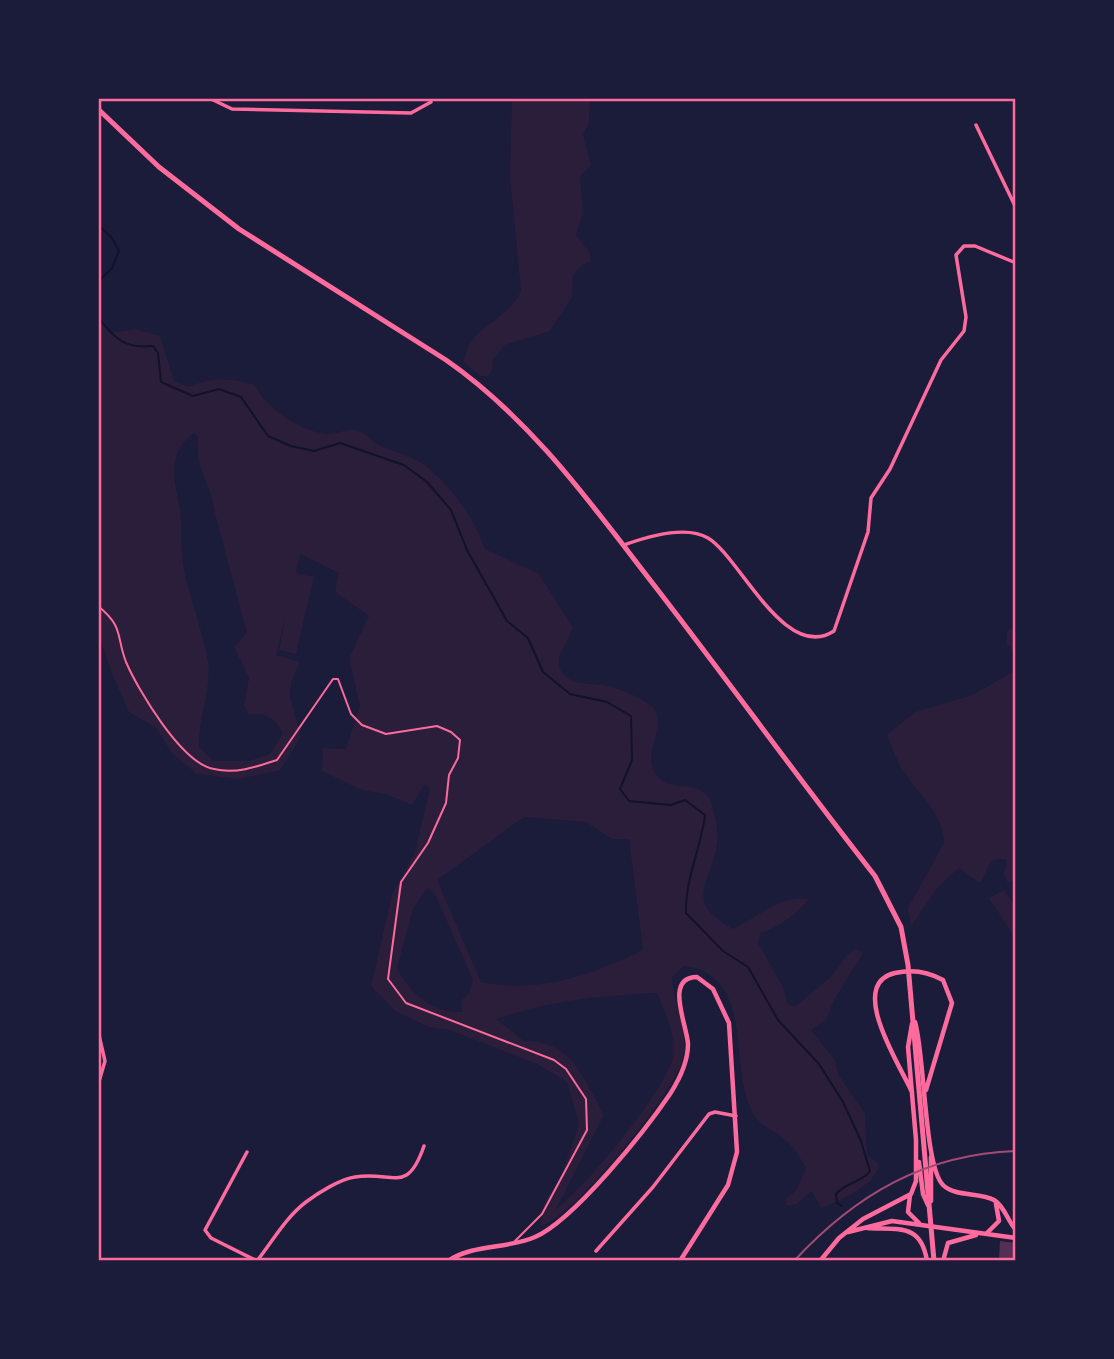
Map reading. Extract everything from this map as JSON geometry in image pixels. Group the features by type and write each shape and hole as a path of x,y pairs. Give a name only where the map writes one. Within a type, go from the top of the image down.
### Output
{"main road":[{"path":"98,109 159,167 239,229 475,381 527,429 624,545 875,876 901,926 913,1016 934,1261"}],"street":[{"path":"209,98 232,109 411,113 431,102 429,98"},
{"path":"976,125 1016,208"},
{"path":"624,545 648,536 670,533 706,536 721,547 754,593 775,615 810,635 825,636 834,631 868,532 871,498 890,468 941,360 964,331 966,317 956,256 964,246 975,246 1016,263"},
{"path":"912,1092 873,1005 879,983 887,975 901,972 919,971 943,980 952,1003 926,1090"},
{"path":"448,1261 464,1253 514,1244 539,1236 568,1215 670,1093 681,1073 688,1046 678,993 680,984 686,978 697,977 713,989 729,1023 737,1152 727,1185 680,1261"},
{"path":"913,1016 921,1043 926,1090 932,1184 930,1209"},
{"path":"913,1016 908,1048 916,1140 923,1195 930,1209"},
{"path":"98,1031 105,1061 98,1085"},
{"path":"596,1251 653,1187 709,1114 715,1112 736,1116"},
{"path":"930,1138 936,1172 943,1185 994,1200 1002,1207 1016,1230"},
{"path":"916,1140 916,1181 908,1212 923,1225"},
{"path":"247,1152 205,1230 211,1238 257,1261 288,1219 306,1202 353,1177 401,1178 410,1174 416,1168 424,1146"},
{"path":"820,1261 845,1233 863,1219 911,1194"},
{"path":"943,1261 948,1243 983,1234 999,1221 999,1210 994,1200"},
{"path":"845,1233 892,1221 1016,1238"},
{"path":"863,1227 910,1231 924,1245 927,1261"}],"lane":[{"path":"98,606 120,632 125,658 142,694 174,739 211,769 235,771 277,760 333,680 338,679 351,714 362,724 386,734 437,726 451,732 460,740 458,758 449,775 446,803 428,843 401,882 388,979 406,1003 554,1060 566,1069 586,1099 587,1130 542,1214 516,1237 514,1244"}],"shaded area":[{"path":"512,98 590,98 589,122 583,135 591,165 580,176 583,213 576,235 590,253 590,262 582,265 573,275 572,297 550,331 505,345 492,361 493,368 487,377 479,375 464,362 467,350 472,340 507,310 521,291 510,176"},
{"path":"98,316 111,333 135,329 160,336 174,381 188,387 205,381 221,380 255,385 267,402 297,424 329,434 357,430 378,445 422,463 462,504 485,549 539,574 573,628 559,659 565,676 577,682 619,689 643,700 654,709 658,722 651,761 657,776 671,785 705,793 714,812 718,840 704,892 708,910 733,929 779,903 799,898 809,899 787,919 760,933 758,943 783,987 788,1004 795,1007 833,975 846,956 855,949 863,953 833,1002 827,1019 811,1030 835,1060 838,1074 865,1114 867,1154 879,1165 876,1173 856,1192 821,1208 812,1191 797,1204 786,1206 787,1198 796,1190 806,1168 788,1142 757,1119 748,1101 742,1079 732,1007 723,988 708,973 684,966 672,977 684,1042 682,1062 674,1078 641,1127 596,1180 555,1219 540,1226 545,1202 562,1174 579,1124 567,1082 537,1064 450,1030 429,1027 395,1011 371,986 392,895 415,852 430,789 425,784 412,805 388,795 359,789 322,771 323,748 346,749 360,706 349,658 369,616 335,592 339,573 300,554 296,573 314,577 296,654 279,650 286,614 276,655 300,662 291,683 290,696 301,737 280,770 239,779 197,774 172,753 156,728 129,712 98,633","holes":["194,433 198,437 198,458 210,491 247,633 234,647 249,678 244,705 249,715 261,714 269,717 283,733 270,754 249,761 213,761 199,747 209,671 182,556 181,518 174,473 178,452","524,817 586,822 612,839 629,839 643,950 584,974 544,984 523,986 481,982 437,880","427,888 435,894 473,980 469,993 461,1001 462,1012 441,1009 423,1000 408,986 397,968 413,909","657,993 673,1039 673,1056 657,1090 623,1137 585,1182 556,1209 604,1115 583,1076 565,1054 540,1042 524,1041 496,1019 556,1003"]},
{"path":"1016,627 1016,654 1006,643 1007,631"},
{"path":"1016,654 1016,880 1008,883 1004,875 1007,860 992,861 980,883 959,868 939,886 911,926 908,908 944,843 943,832 934,812 900,766 887,735 915,712 973,695 1014,671"},
{"path":"1004,890 1016,908 1016,939 989,898"}],"building":[{"path":"1000,1241 1016,1243 1016,1261 999,1261"}],"waterway":[{"path":"98,225 112,238 119,251 112,268 98,282"},
{"path":"98,318 121,341 135,346 153,346 158,353 161,382 193,396 219,389 241,397 268,436 291,446 314,451 340,443 404,465 427,482 451,510 467,550 507,621 528,638 543,672 570,694 607,702 631,716 632,760 620,789 629,801 671,805 685,800 705,815 688,888 686,913 723,951 748,967 778,1020 819,1064 843,1102 861,1141 870,1171 836,1194 837,1203 842,1206"}],"railway":[{"path":"794,1261 842,1216 894,1182 951,1160 1016,1151"}]}
